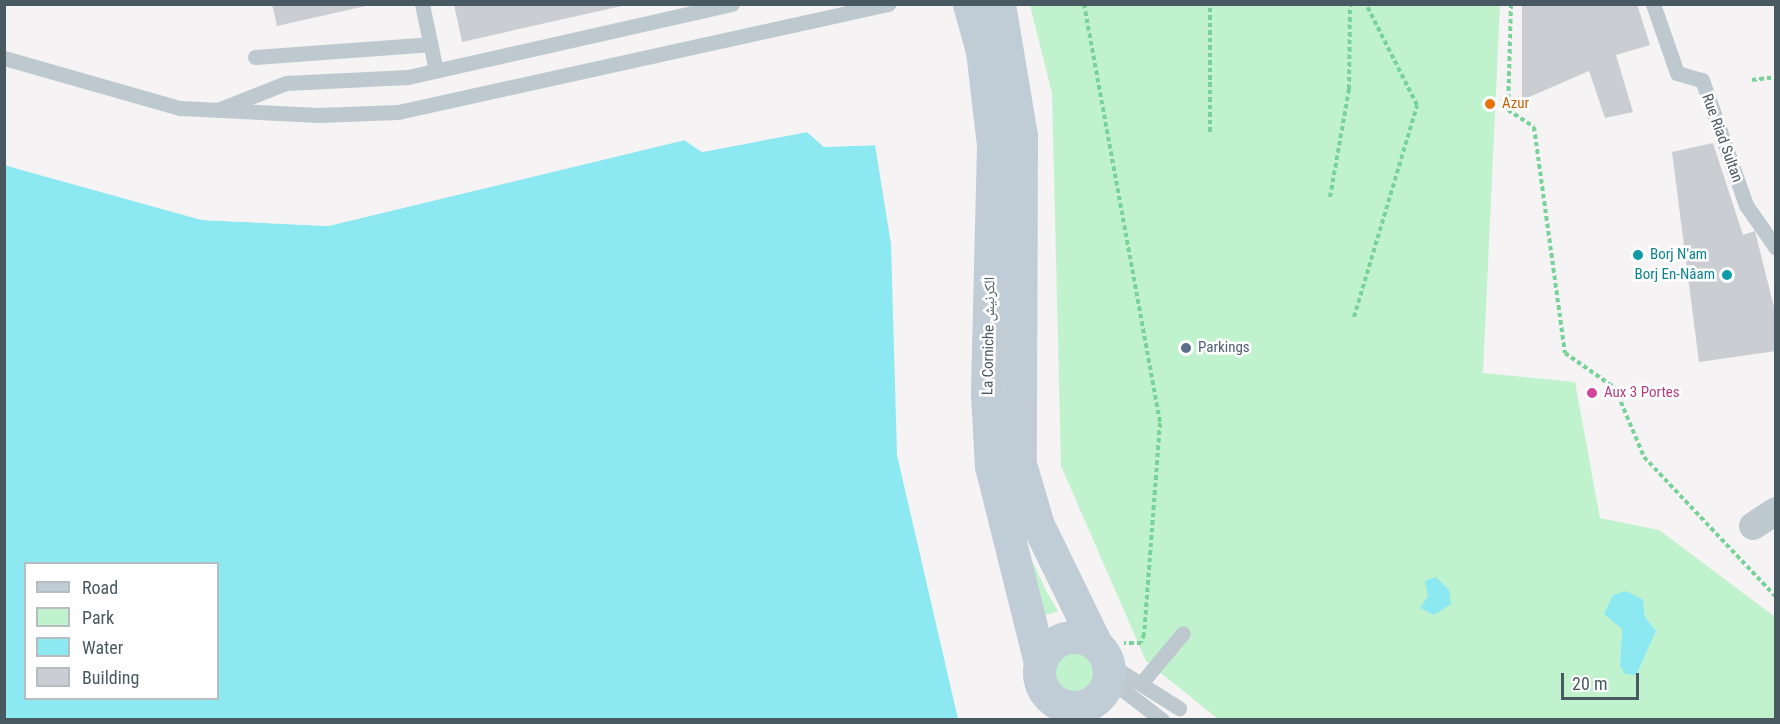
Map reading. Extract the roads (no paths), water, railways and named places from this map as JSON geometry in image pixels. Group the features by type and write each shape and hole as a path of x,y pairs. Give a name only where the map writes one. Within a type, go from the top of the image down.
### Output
{"main road":[{"name":"La Corniche الكرنيش","path":"969,4 982,51 993,145 987,395 992,466 1040,663 1039,675 1052,709"},
{"name":"La Corniche الكرنيش","path":"999,4 1021,136 1020,464 1038,525 1108,662 1112,720"},
{"path":"1040,663 1063,638 1108,662 1082,706 1052,709"}],"lane":[{"path":"422,4 436,71"},
{"path":"215,111 286,83 408,77 732,4"},
{"path":"4,58 138,100 215,111 398,112 888,4"},
{"name":"Rue Riad Sultan","path":"1653,4 1677,73 1702,80 1746,205 1776,248"},
{"path":"255,57 430,44"},
{"path":"1143,681 1184,633"},
{"path":"1108,662 1143,681 1179,708"},
{"path":"1108,662 1162,720"}],"water":[{"path":"807,132 824,147 875,145 891,244 897,455 958,719 5,719 4,165 202,220 328,226 685,140 702,152"},
{"path":"1436,577 1449,590 1451,604 1434,615 1420,608 1428,596 1425,581"},
{"path":"1626,591 1643,600 1645,617 1656,631 1636,675 1625,674 1620,666 1622,629 1604,614 1613,595"}],"place":[{"name":"Azur","path":"1490,104"},
{"name":"Borj N'am","path":"1638,255"},
{"name":"Borj En-Nâam","path":"1727,275"},
{"name":"Parkings","path":"1186,348"},
{"name":"Aux 3 Portes","path":"1592,393"}]}
